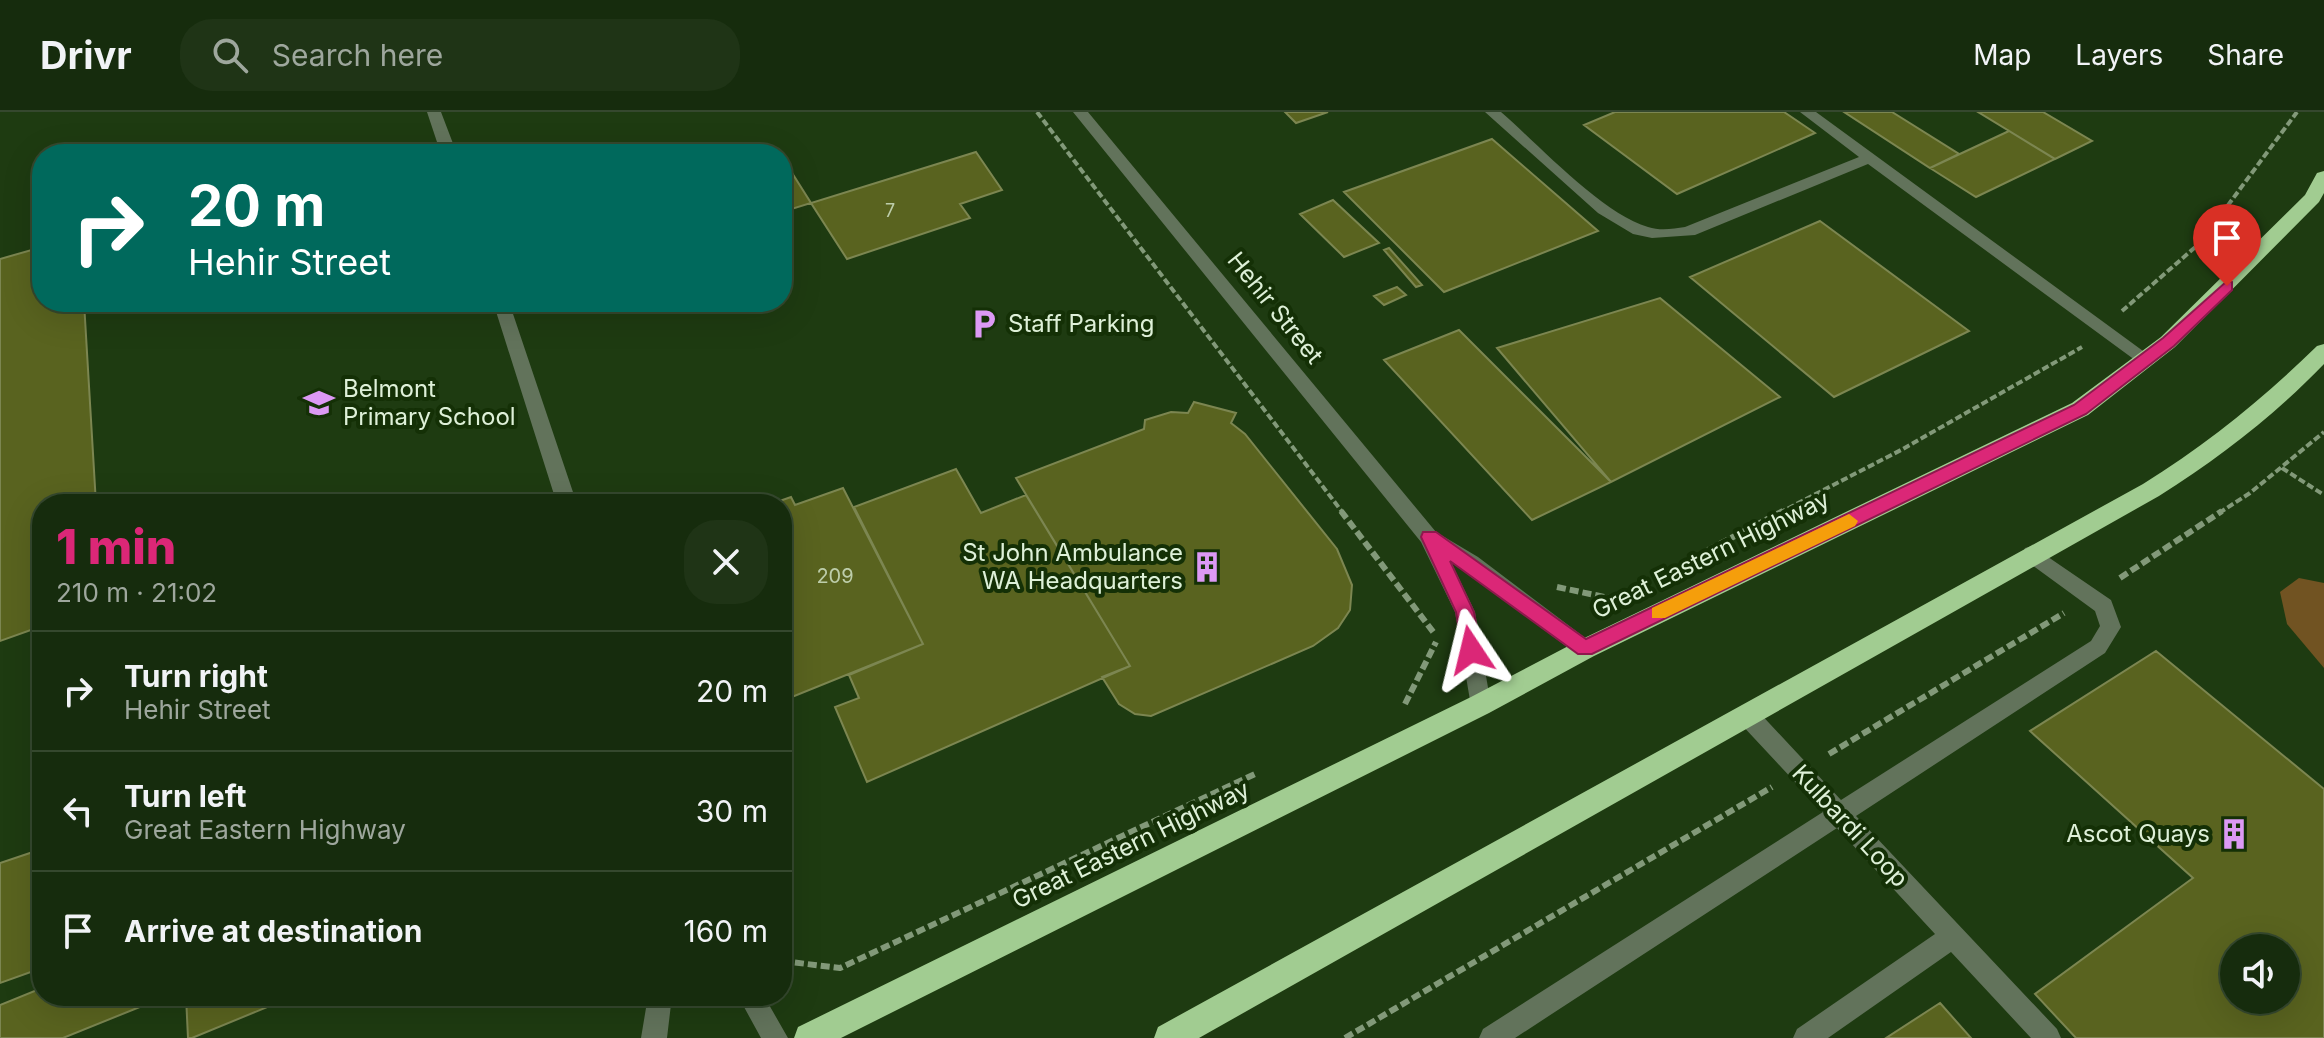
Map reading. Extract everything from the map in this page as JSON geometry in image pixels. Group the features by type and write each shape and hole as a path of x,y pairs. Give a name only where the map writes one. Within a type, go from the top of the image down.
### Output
{"highway":[{"name":"Great Eastern Highway","path":"809,1038 1480,705 1585,649 2080,409 2168,342 2312,198 2324,177"},
{"path":"1169,1038 2032,554 2145,497 2222,444 2298,379 2324,351"}],"street":[{"path":"434,112 445,144"},
{"name":"Hehir Street","path":"1080,112 1429,537 1465,612 1480,705"},
{"path":"1492,112 1613,217 1638,230 1659,235 1689,231 1870,158"},
{"path":"1807,112 2145,359"},
{"path":"504,312 564,494"},
{"name":"Hehir Street","path":"1429,537 1585,649"},
{"path":"1492,1038 2098,647 2111,627 2104,606 2032,554"},
{"name":"Kulbardi Loop","path":"1748,716 2048,1038"},
{"path":"1806,1038 1918,963 1953,935"},
{"path":"654,1038 659,1006"},
{"path":"756,1006 775,1038"}],"path":[{"path":"1037,112 1438,638 1406,703 1392,710"},
{"path":"1695,556 1901,450 2082,347 2200,243 2297,112"},
{"path":"1345,1038 2092,596 2250,493 2324,432"},
{"path":"2282,468 2324,495"},
{"path":"1514,597 1540,584 1613,599 1627,592"},
{"path":"792,962 840,968 1265,769"}],"shaded area":[{"path":"2299,578 2324,583 2324,668 2287,624 2280,592"}],"building":[{"path":"1285,112 1328,112 1296,123"},
{"path":"1615,112 1784,112 1815,133 1677,194 1584,125"},
{"path":"1844,112 1892,112 1959,154 1930,168"},
{"path":"1978,112 2043,112 2092,141 2055,159"},
{"path":"2009,131 2055,159 1976,197 1930,168"},
{"path":"1492,139 1598,231 1444,292 1344,192"},
{"path":"976,152 1002,190 960,204 970,218 847,259 811,203"},
{"path":"792,173 811,203 792,209"},
{"path":"1333,200 1379,243 1344,257 1300,214"},
{"path":"1820,221 1969,331 1834,397 1690,277"},
{"path":"1389,248 1422,285 1416,287 1384,250"},
{"path":"32,250 32,312 85,312 95,494 32,494 32,630 0,641 0,259"},
{"path":"1397,287 1406,295 1384,305 1374,296"},
{"path":"1660,298 1780,397 1611,482 1497,348"},
{"path":"1459,330 1611,482 1532,520 1384,360"},
{"name":"St John Ambulance WA Headquarters","path":"1194,402 1236,413 1231,423 1245,434 1337,549 1352,585 1350,610 1338,628 1313,646 1151,716 1135,714 1119,704 1102,677 1130,666 1016,478 1144,429 1145,420 1171,412 1188,413"},
{"path":"956,469 981,513 1026,495 1130,666 867,782 835,707 859,698 849,675 923,644 854,507"},
{"path":"843,488 923,644 792,697 792,499 795,505"},
{"name":"Ascot Quays","path":"2156,651 2324,789 2324,1038 2076,1038 2035,994 2193,878 2030,731"},
{"path":"32,852 32,972 0,983 0,863"},
{"path":"32,992 32,1006 142,1006 63,1038 0,1038 0,1005"},
{"path":"1940,1003 1971,1038 1886,1038"},
{"path":"186,1006 270,1006 192,1038 188,1038"}],"slow traffic":[{"path":"1659,613 1849,521"}],"place":[{"name":"Staff Parking","path":"984,324"},
{"name":"Belmont Primary School","path":"319,403"},
{"name":"St John Ambulance WA Headquarters","path":"1207,567"},
{"name":"Ascot Quays","path":"2234,834"}],"route":[{"path":"1471,650 1465,612 1429,537 1471,563 1585,649 2080,409 2168,342 2227,286"}]}
